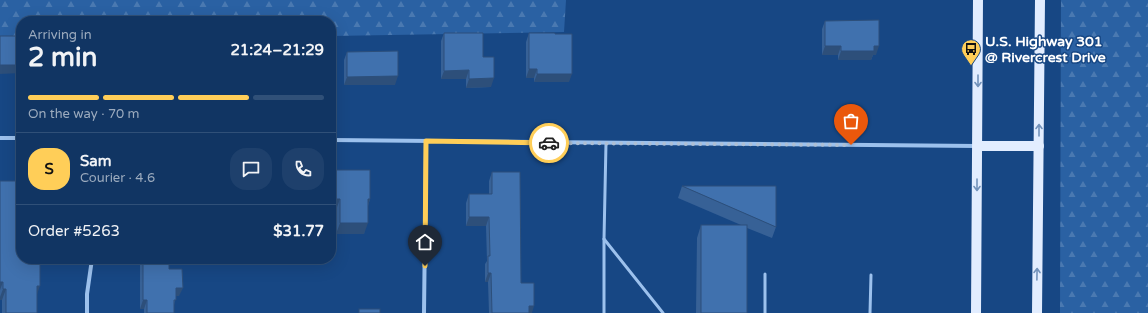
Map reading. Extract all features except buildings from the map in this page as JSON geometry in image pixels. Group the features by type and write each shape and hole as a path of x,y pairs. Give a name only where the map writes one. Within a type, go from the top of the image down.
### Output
{"main road":[{"path":"976,313 978,0"},
{"path":"1037,313 1040,0"},
{"path":"978,146 1039,146"}],"street":[{"path":"0,138 16,138"},
{"path":"336,140 978,146"},
{"path":"424,313 426,141"},
{"path":"87,313 87,294 91,264"}],"lane":[{"path":"604,313 606,143"},
{"path":"604,238 663,313"},
{"path":"765,274 765,313"},
{"path":"870,313 871,275"}],"green space":[{"path":"0,0 566,0 564,32 336,36 336,16 16,16 16,41 0,41"},
{"path":"1061,0 1148,0 1148,313 1060,313"}],"way so far":[{"path":"549,143 851,145"}],"place":[{"name":"U.S. Highway 301 @ Rivercrest Drive","path":"971,66"}],"route":[{"path":"425,266 426,141 549,143"}]}
